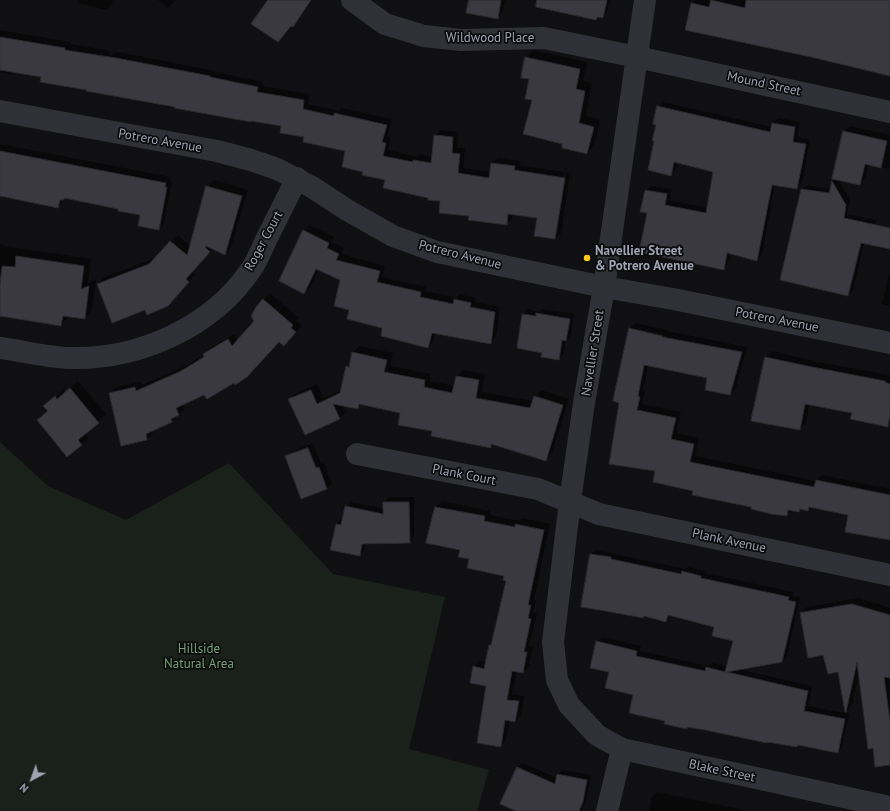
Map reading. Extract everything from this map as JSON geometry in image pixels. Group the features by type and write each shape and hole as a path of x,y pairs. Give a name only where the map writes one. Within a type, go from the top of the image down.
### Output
{"street":[{"name":"Wildwood Place","path":"352,0 385,24 424,36 461,40 544,38 637,57"},
{"name":"Navellier Street","path":"568,705 557,680 553,642 570,501 584,402 604,287 645,0"},
{"name":"Mound Street","path":"637,57 890,112"},
{"name":"Potrero Avenue","path":"0,111 217,151 251,160 297,178 393,236 437,252 604,287 681,300 890,343"},
{"name":"Roger Court","path":"0,348 69,358 106,356 146,347 172,336 200,320 229,296 252,268 297,178"},
{"name":"Plank Court","path":"357,454 538,489 570,501"},
{"name":"Plank Avenue","path":"570,501 599,514 890,575"},
{"name":"Blake Street","path":"568,705 597,735 622,749 890,807"},
{"path":"607,811 622,749"}],"green space":[{"name":"Hillside Natural Area","path":"0,442 48,486 126,520 229,463 333,574 445,597 409,749 489,770 477,811 0,811"}],"building":[{"path":"268,0 311,0 293,27 291,26 278,42 251,24"},
{"path":"469,0 501,0 498,19 466,13"},
{"path":"537,0 607,0 603,18 597,17 596,20 536,7"},
{"path":"711,0 745,8 746,0 890,0 890,76 811,57 685,30 691,3 709,7"},
{"path":"0,37 210,76 258,87 257,92 304,100 303,109 334,116 334,113 387,125 382,142 386,143 383,156 413,162 413,160 431,163 434,135 453,137 452,153 460,154 458,173 489,178 491,163 515,166 514,170 565,178 555,239 534,236 537,218 508,214 507,225 468,220 469,216 439,213 440,201 428,200 428,198 383,188 385,180 362,175 363,172 342,167 345,151 303,142 304,137 280,133 281,126 174,108 175,107 40,82 41,77 0,70"},
{"path":"525,57 580,69 576,89 585,91 579,123 594,127 587,154 562,148 562,144 523,134 532,100 525,99 529,79 521,78"},
{"path":"657,106 770,132 772,123 795,127 793,142 806,144 797,189 772,185 757,261 727,253 724,270 639,252 647,213 640,212 645,190 667,194 665,205 706,213 713,172 674,162 671,176 648,170 654,141 652,141 656,125 653,124"},
{"path":"843,131 887,141 881,168 865,164 860,185 832,179"},
{"path":"0,151 166,183 165,187 167,187 159,230 138,226 140,215 118,211 118,209 64,198 64,200 60,200 58,208 0,196"},
{"path":"832,181 846,205 844,218 890,228 890,249 861,243 848,296 780,280 801,189 829,193"},
{"path":"206,186 242,196 225,255 206,246 205,247 210,252 186,279 189,282 168,306 147,315 145,310 112,323 97,284 149,264 170,241 187,255"},
{"path":"303,230 329,243 327,248 339,254 336,260 380,271 377,282 421,292 420,297 453,304 454,299 471,303 470,307 495,312 491,344 432,333 428,348 381,336 382,328 347,319 349,310 334,306 340,280 316,269 304,294 279,281"},
{"path":"16,256 84,266 81,289 89,286 85,319 63,316 61,326 0,316 0,284 2,266 15,267"},
{"path":"263,299 293,325 291,328 296,332 284,346 279,342 247,377 235,385 234,383 207,399 204,395 176,408 179,415 171,419 172,422 146,434 147,440 121,446 109,393 135,387 136,391 181,371 204,357 203,354 228,339 232,346 254,321 251,316"},
{"path":"536,313 570,319 566,341 562,340 559,360 541,357 542,353 517,348 522,314 536,316"},
{"path":"629,328 662,337 742,352 730,395 705,390 707,378 644,365 637,410 676,418 671,439 694,444 690,462 814,487 816,480 890,495 890,540 845,532 848,515 809,507 808,511 800,509 799,512 788,510 787,516 771,514 751,509 751,507 692,495 693,491 653,482 655,471 609,464 619,403 613,401"},
{"path":"352,352 387,360 384,372 425,380 424,387 452,393 456,376 479,380 476,398 530,408 534,396 563,405 546,461 491,444 491,448 431,436 432,431 398,425 400,413 359,404 358,409 333,404 340,419 305,435 288,399 311,390 317,404 340,393 346,366 349,367"},
{"path":"765,357 885,381 890,384 890,414 888,427 850,419 852,413 805,404 800,430 751,421"},
{"path":"70,388 99,423 78,440 82,445 67,457 37,420 48,411 43,406 55,396 57,399"},
{"path":"308,448 316,468 319,467 327,489 301,499 285,456"},
{"path":"383,502 409,502 410,543 362,544 360,556 330,550 336,524 341,525 345,506 383,514"},
{"path":"435,507 485,516 484,521 515,527 515,524 544,530 528,605 531,605 528,618 531,619 524,652 527,652 523,673 512,671 507,700 519,701 515,722 505,720 501,747 477,743 486,686 470,683 473,666 484,669 506,581 503,580 504,576 467,568 469,559 458,557 460,550 426,543"},
{"path":"590,554 611,557 611,559 681,574 682,571 701,576 701,578 789,597 788,600 796,602 782,662 727,672 808,691 804,711 845,719 838,753 798,745 797,747 767,743 687,727 687,729 664,724 665,721 629,713 633,695 605,688 609,672 590,668 596,641 637,651 636,656 705,671 706,667 725,672 733,641 712,636 714,627 668,615 666,622 644,616 643,618 581,607"},
{"path":"852,604 890,615 890,678 884,677 890,721 890,765 875,767 873,748 868,749 857,662 845,712 838,672 828,674 823,655 808,658 800,613"},
{"path":"517,767 555,784 557,774 587,780 583,802 579,811 516,811 500,804"}],"place":[{"name":"Navellier Street & Potrero Avenue","path":"587,258"}]}
